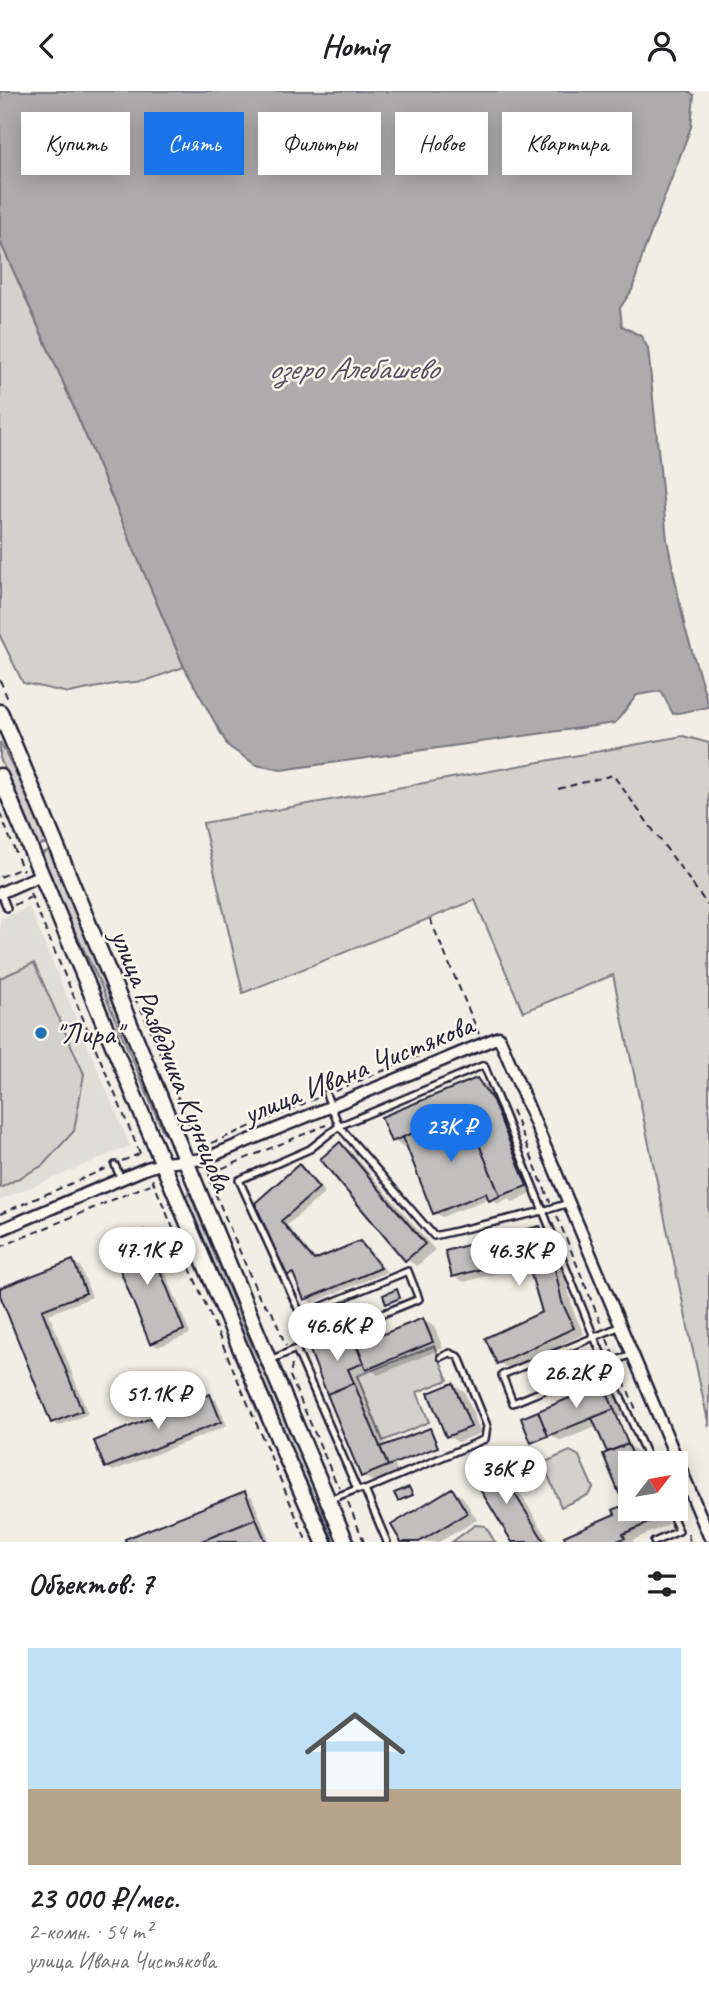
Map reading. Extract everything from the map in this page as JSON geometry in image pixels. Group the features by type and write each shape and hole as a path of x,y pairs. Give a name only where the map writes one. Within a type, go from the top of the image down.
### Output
{"main road":[{"name":"улица Разведчика Кузнецова","path":"5,709 56,844 185,1161 267,1361 346,1542"},
{"name":"улица Разведчика Кузнецова","path":"0,776 324,1542"}],"street":[{"path":"0,893 41,875"},
{"name":"улица Ивана Чистякова","path":"0,1230 164,1163 204,1159 499,1037 569,1203"},
{"path":"569,1203 709,1536"}],"lane":[{"path":"0,893 7,908"},
{"path":"267,1361 419,1299 408,1271 302,1315 239,1180 310,1149 339,1125 484,1065 594,1337 645,1451"},
{"path":"327,1094 339,1125 434,1236 569,1203"},
{"path":"114,1165 121,1179"},
{"path":"621,1326 502,1375 513,1403 632,1354"},
{"path":"296,1349 357,1489"},
{"path":"328,1501 357,1489 365,1490 485,1439 487,1426 459,1357 450,1353 441,1357"},
{"path":"365,1490 387,1542"},
{"path":"654,1542 679,1531 674,1521"}],"path":[{"path":"0,680 5,709"},
{"path":"558,789 613,775 709,907"},
{"path":"0,877 22,868"},
{"path":"7,908 32,897"},
{"path":"430,919 484,1044"},
{"path":"134,999 145,1015 199,1148 478,1031"},
{"path":"511,1107 637,1412"},
{"path":"0,1214 140,1153"},
{"path":"204,1159 211,1173 210,1181 260,1299 272,1312 293,1363 290,1376 335,1480 345,1493 364,1542"},
{"path":"0,1247 153,1183"}],"shaded area":[{"path":"0,241 184,667 145,681 69,693 23,683 0,636"},
{"path":"683,736 709,743 709,1426 613,975 523,1012 475,900 243,993 203,823"},
{"path":"0,742 29,798 47,843 37,846 0,758"},
{"path":"50,850 167,1130 163,1132 99,981 40,854"},
{"name":"\"Лира\"","path":"29,907 130,1146 0,1200 0,919"},
{"path":"34,963 84,1074 74,1131 42,1166 0,1188 0,978"},
{"path":"190,1194 252,1346 283,1408 340,1542 334,1542 286,1442 184,1196"},
{"path":"434,1346 448,1380 417,1392 429,1422 383,1441 357,1376"},
{"path":"570,1451 579,1456 593,1488 588,1495 561,1507 543,1463"},
{"path":"475,1525 485,1526 495,1542 452,1542"}],"water":[{"name":"озеро Алебашево","path":"0,91 688,91 694,95 691,127 632,290 620,308 622,326 641,336 648,348 667,540 685,628 709,707 673,714 661,691 637,695 615,723 281,770 256,765 228,746 184,667 0,241"}],"building":[{"path":"477,1078 493,1101 527,1186 500,1196 466,1112 391,1142 381,1117"},
{"path":"466,1112 500,1196 489,1201 486,1193 433,1214 403,1137"},
{"path":"340,1142 425,1244 405,1261 320,1159"},
{"path":"299,1164 319,1188 281,1221 314,1260 360,1241 381,1268 304,1300 293,1273 286,1276 255,1203"},
{"path":"540,1226 551,1250 562,1302 574,1328 497,1364 485,1338 542,1312 526,1257 452,1277 445,1251"},
{"path":"144,1230 184,1330 150,1344 110,1245"},
{"path":"73,1260 86,1293 42,1310 82,1411 51,1423 0,1295 0,1288"},
{"path":"397,1289 400,1298 386,1304 383,1295"},
{"path":"423,1318 433,1342 366,1370 356,1345"},
{"path":"322,1321 325,1328 315,1332 312,1324"},
{"path":"352,1334 364,1363 348,1369 354,1383 327,1394 310,1351"},
{"path":"354,1383 388,1466 361,1477 327,1394"},
{"path":"453,1383 471,1427 446,1437 428,1393"},
{"path":"603,1384 614,1409 548,1436 538,1411"},
{"path":"210,1394 221,1422 105,1468 94,1441"},
{"path":"614,1409 628,1444 607,1452 592,1418"},
{"path":"538,1411 548,1436 531,1443 521,1418"},
{"path":"430,1428 438,1447 388,1466 380,1447"},
{"path":"628,1444 631,1451 618,1451 618,1490 603,1454"},
{"path":"495,1462 544,1541 512,1542 472,1476"},
{"path":"409,1487 413,1495 398,1501 394,1493"},
{"path":"452,1488 467,1513 419,1542 401,1542 391,1525"},
{"path":"245,1491 256,1519 199,1542 126,1542 125,1539"},
{"path":"618,1508 618,1521 653,1521 623,1534 625,1538 615,1542 567,1542 564,1536 615,1514 613,1510"},
{"path":"256,1519 266,1542 199,1542"}],"place":[{"name":"\"Лира\"","path":"41,1033"}]}
